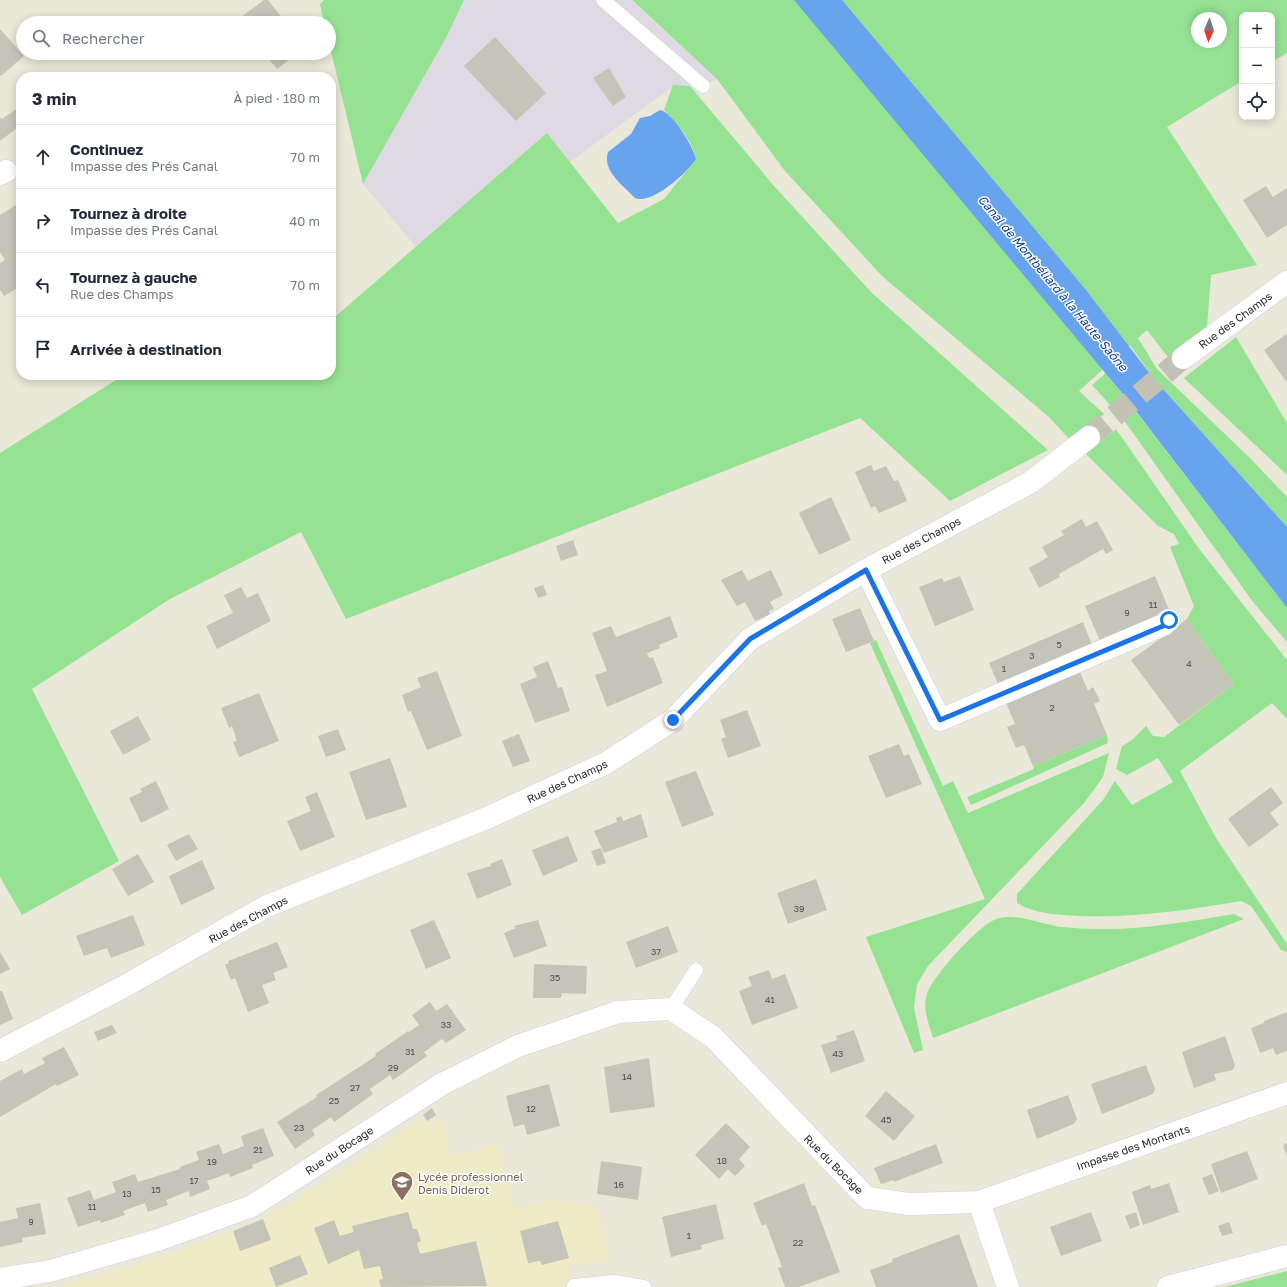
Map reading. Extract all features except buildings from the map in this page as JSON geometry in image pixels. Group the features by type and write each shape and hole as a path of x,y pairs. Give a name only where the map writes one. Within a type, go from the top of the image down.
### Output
{"street":[{"name":"Rue des Champs","path":"1183,358 1287,282"},
{"name":"Rue des Champs","path":"0,1051 124,987 267,906 487,818 606,763 673,720 750,639 866,570 1031,482 1089,437"},
{"path":"866,570 940,720 1106,651 1163,626 1169,620"},
{"name":"Rue du Bocage","path":"0,1279 50,1271 158,1240 252,1206 442,1084 518,1046 618,1012 671,1009 713,1037 867,1198 909,1204 979,1202"},
{"name":"Impasse des Montants","path":"979,1202 1287,1093"},
{"path":"979,1202 1008,1287"},
{"path":"1168,1287 1287,1256"}],"lane":[{"path":"603,0 703,86"},
{"path":"671,1009 696,970"},
{"path":"574,1286 614,1282 644,1287"}],"shaded area":[{"path":"464,0 631,0 717,79 703,86 673,86 570,162 547,133 416,247 363,184 447,36"},
{"name":"Lycée professionnel Denis Diderot","path":"422,1118 429,1126 441,1120 452,1156 499,1144 515,1210 554,1199 597,1206 610,1260 568,1264 574,1287 65,1287 64,1285 137,1265 263,1219 312,1190"}],"green space":[{"path":"324,0 464,0 447,36 363,184 333,60 336,60 336,16 323,16 320,4"},
{"path":"632,0 1287,0 1287,53 1275,60 1275,12 1239,12 1239,83 1167,127 1257,265 1211,275 1207,327 1168,357 1147,330 1138,338 1157,369 1250,458 1287,497 1287,527 1154,379 1130,345 1079,391 1104,414 1072,442 1049,417 883,277 785,171 717,79"},
{"path":"673,85 690,86 774,186 872,293 1048,450 950,501 860,418 346,619 301,532 170,599 32,689 119,861 22,915 0,877 0,453 116,380 336,380 336,316 547,133 618,223 664,199 696,159 688,139 674,120 664,110"},
{"path":"1236,337 1287,423 1287,475 1184,378"},
{"path":"1106,373 1287,608 1287,642 1253,602 1123,419 1092,385"},
{"path":"1116,429 1200,550 1287,660 1287,719 1272,703 1180,771 1216,838 1287,944 1287,952 1281,950 1251,906 1241,901 1161,913 1121,916 1072,916 1039,912 1017,903 1017,894 1103,800 1115,781 1132,805 1173,782 1158,758 1127,775 1116,769 1122,746 1132,740 1146,726 1153,736 1164,737 1234,684 1187,619 1194,606 1170,547 1179,544 1174,534 1158,526 1086,454"},
{"path":"876,640 943,786 953,781 968,813 1109,753 1103,777 1084,803 928,966 917,984 914,1008 923,1050 914,1053 866,937 985,899 870,643"},
{"path":"1107,735 1108,743 971,805 967,797 1034,769 1033,766"},
{"path":"1234,914 1244,919 933,1038 925,1005 927,994 931,986 957,952 988,923 996,919 1012,917 1062,927 1115,929 1167,924"},
{"path":"1287,1271 1287,1287 1225,1287"}],"water":[{"name":"Canal de Montbéliard à la Haute-Saône","path":"794,0 842,0 1086,290 1154,379 1287,527 1287,608 1122,393"},
{"path":"660,110 665,112 677,123 687,139 696,159 685,172 659,192 642,199 635,198 620,183 611,171 607,159 608,152 631,134 640,118 650,116"}],"tunnel":[{"path":"1089,437 1183,358"}],"place":[{"name":"Lycée professionnel Denis Diderot","path":"402,1202"}],"route":[{"path":"673,720 750,639 866,570 940,720 1106,651 1163,626 1169,620"}]}
